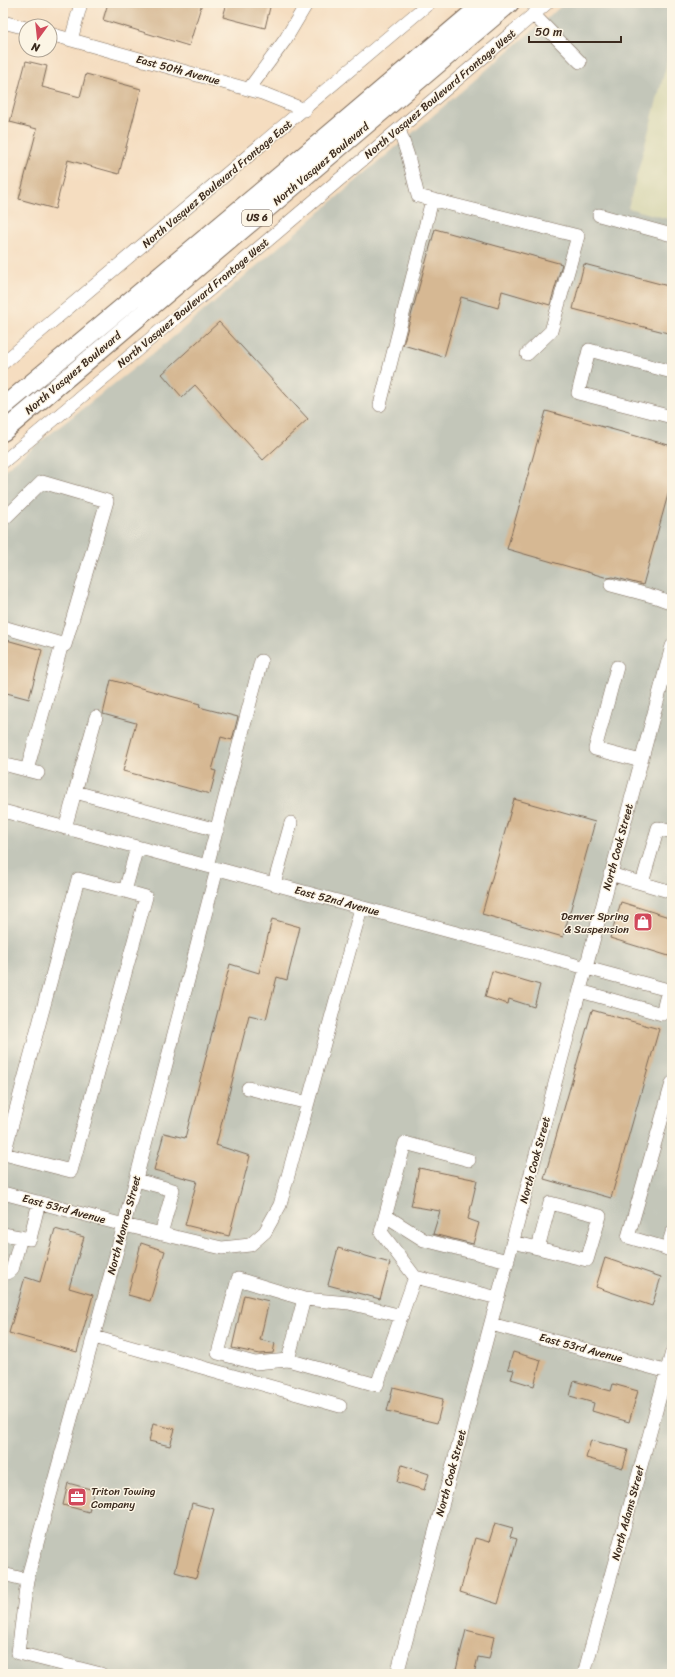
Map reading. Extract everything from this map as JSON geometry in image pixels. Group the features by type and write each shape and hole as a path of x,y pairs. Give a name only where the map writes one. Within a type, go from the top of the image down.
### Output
{"highway":[{"name":"North Vasquez Boulevard","path":"3,407 484,3"},
{"name":"North Vasquez Boulevard","path":"3,432 510,3"}],"street":[{"path":"71,40 81,3"},
{"path":"249,89 285,40 307,3"},
{"name":"North Vasquez Boulevard Frontage East","path":"3,363 305,110 429,3"},
{"name":"North Vasquez Boulevard Frontage West","path":"3,462 221,280 547,3"},
{"path":"533,14 580,62"},
{"path":"3,22 18,26"},
{"name":"East 50th Avenue","path":"58,36 249,89 305,110"},
{"path":"399,129 408,156 418,196 578,236 552,331 527,354"},
{"path":"380,406 432,200"},
{"path":"599,215 672,235"},
{"path":"672,372 589,350 578,393 672,418"},
{"path":"3,520 42,482 107,501 65,645 3,627"},
{"path":"612,585 672,603"},
{"path":"3,764 32,772 62,644"},
{"name":"North Cook Street","path":"397,1674 672,646"},
{"name":"North Monroe Street","path":"101,1674 18,1653 27,1580 136,1180 212,868 217,830 261,661"},
{"path":"617,667 595,749 641,761"},
{"path":"65,828 96,717"},
{"path":"75,792 217,830"},
{"name":"East 52nd Avenue","path":"3,811 670,991"},
{"path":"274,884 291,823"},
{"path":"642,883 658,828 672,832"},
{"path":"125,891 137,847"},
{"path":"610,874 672,892"},
{"path":"78,879 125,891 146,897 71,1171 4,1154 78,879"},
{"name":"East 53rd Avenue","path":"3,1193 124,1226 222,1248 250,1245 265,1232 280,1205 361,908"},
{"path":"580,992 662,1014 670,991"},
{"path":"672,1083 628,1237 670,1249 672,1233"},
{"path":"248,1088 308,1103"},
{"path":"470,1160 405,1143 381,1232 415,1277 498,1298"},
{"path":"136,1180 173,1190 161,1234"},
{"path":"3,1234 30,1239 39,1202"},
{"path":"513,1242 538,1248 588,1260 600,1216 550,1203 538,1248"},
{"path":"386,1216 424,1240 508,1261"},
{"path":"3,1275 12,1270 21,1237"},
{"path":"402,1316 349,1303 304,1299 238,1279 218,1352 255,1363 288,1360 377,1385 402,1316 415,1277"},
{"path":"288,1360 304,1299"},
{"name":"East 53rd Avenue","path":"491,1324 669,1372"},
{"path":"94,1337 340,1406"},
{"name":"North Adams Street","path":"584,1674 669,1372 672,1352"},
{"path":"3,1574 27,1580"}],"shaded area":[{"path":"565,3 672,3 672,44 628,208 672,220 672,1674 3,1674 3,471 165,344"},
{"path":"672,44 672,220 628,208"}],"building":[{"path":"108,3 202,3 189,46 103,20"},
{"path":"227,3 271,3 265,28 223,17"},
{"path":"26,61 47,66 42,87 80,97 86,74 141,89 119,174 68,160 55,209 19,199 37,129 10,122"},
{"path":"435,229 562,264 550,305 502,291 498,308 461,297 444,357 403,345"},
{"path":"584,264 672,287 672,334 573,309"},
{"path":"219,322 308,419 263,460 195,385 182,397 162,374"},
{"path":"546,411 672,446 672,480 643,585 613,577 608,578 507,549"},
{"path":"3,639 42,650 29,699 3,692"},
{"path":"111,680 200,704 199,707 238,717 232,740 221,737 212,770 216,771 210,794 123,771 136,723 103,714"},
{"path":"514,799 595,822 563,937 482,914"},
{"path":"621,902 672,918 672,957 610,938"},
{"path":"272,919 300,927 287,980 277,977 266,1019 249,1015 216,1145 250,1156 229,1236 185,1225 197,1181 154,1170 164,1133 185,1138 230,964 259,973"},
{"path":"492,971 540,985 534,1007 509,999 508,1004 485,997"},
{"path":"592,1010 659,1029 611,1198 544,1179"},
{"path":"419,1168 477,1180 468,1219 479,1223 473,1244 433,1234 440,1211 411,1206"},
{"path":"55,1229 84,1237 69,1288 93,1295 77,1352 9,1333 25,1277 40,1282"},
{"path":"141,1243 165,1251 150,1301 128,1295"},
{"path":"338,1248 390,1263 380,1299 328,1285"},
{"path":"605,1258 661,1277 652,1306 596,1287"},
{"path":"244,1295 269,1301 260,1340 275,1343 273,1353 260,1354 232,1348"},
{"path":"513,1352 541,1360 534,1386 511,1379 514,1370 508,1369"},
{"path":"574,1381 611,1391 613,1384 638,1391 629,1422 592,1411 594,1403 570,1396"},
{"path":"393,1387 443,1399 437,1423 387,1411"},
{"path":"153,1424 175,1429 170,1446 149,1441"},
{"path":"591,1440 628,1450 623,1468 586,1458"},
{"path":"402,1465 429,1474 424,1490 397,1482"},
{"path":"68,1483 94,1490 89,1512 63,1505"},
{"path":"192,1503 214,1509 196,1578 175,1572"},
{"path":"495,1523 513,1528 510,1537 517,1539 498,1604 460,1592 475,1538 489,1542"},
{"path":"466,1630 494,1637 489,1659 478,1657 474,1674 455,1674"}],"place":[{"name":"Denver Spring & Suspension","path":"643,922"},
{"name":"Triton Towing Company","path":"77,1497"}]}
